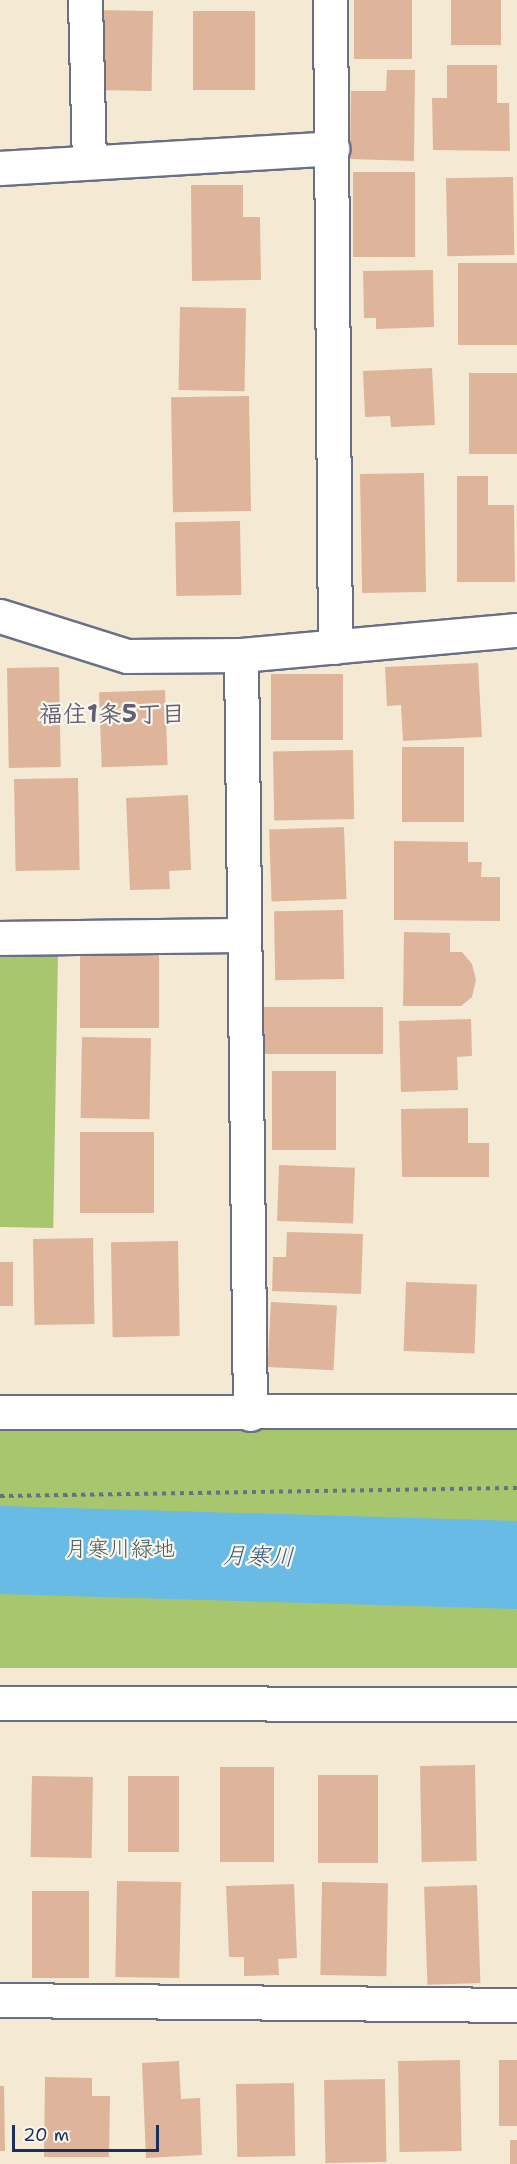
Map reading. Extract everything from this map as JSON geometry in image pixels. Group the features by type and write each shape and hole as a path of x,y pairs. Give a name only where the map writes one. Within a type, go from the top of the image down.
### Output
{"street":[{"path":"85,0 89,161"},
{"path":"330,0 335,647"},
{"path":"0,168 332,148"},
{"path":"0,616 126,656 241,655 517,630"},
{"path":"241,655 242,935 250,1413"},
{"path":"0,938 242,935"},
{"path":"0,1412 517,1411"},
{"path":"0,1703 517,1704"},
{"path":"0,2000 517,2005"}],"path":[{"path":"0,1496 517,1488"}],"green space":[{"path":"0,953 58,954 53,1228 0,1227"},
{"name":"月寒川緑地","path":"0,1427 517,1427 517,1668 0,1668"}],"building":[{"path":"354,0 412,0 412,59 354,59"},
{"path":"451,0 501,0 501,45 451,45"},
{"path":"94,10 153,11 152,91 93,90"},
{"path":"193,11 255,11 255,90 193,90"},
{"path":"447,65 497,65 497,103 509,103 510,151 433,150 432,98 447,98"},
{"path":"387,70 415,70 414,161 350,159 351,91 386,91"},
{"path":"353,172 415,172 415,257 353,257"},
{"path":"513,177 514,255 447,256 446,178"},
{"path":"191,185 243,185 243,217 260,217 261,280 192,281"},
{"path":"458,263 517,263 517,345 458,345"},
{"path":"433,270 434,327 376,329 376,318 364,318 363,271"},
{"path":"180,307 246,308 245,391 179,390"},
{"path":"432,368 435,425 391,427 390,416 365,417 363,371"},
{"path":"469,373 517,373 517,454 469,454"},
{"path":"249,396 251,511 173,512 171,397"},
{"path":"424,473 426,592 362,593 360,474"},
{"path":"457,476 488,476 488,505 514,505 515,582 457,582"},
{"path":"240,521 241,595 176,596 175,522"},
{"path":"478,663 482,737 403,741 401,705 387,706 385,667"},
{"path":"59,667 61,767 9,768 7,668"},
{"path":"271,674 343,674 343,740 271,740"},
{"path":"165,690 168,765 102,767 99,692"},
{"path":"402,747 464,747 464,822 402,822"},
{"path":"353,750 354,819 274,820 273,751"},
{"path":"78,778 80,870 16,871 14,779"},
{"path":"188,795 191,870 169,871 170,889 130,890 126,798"},
{"path":"344,827 347,899 272,902 269,830"},
{"path":"394,841 468,842 468,862 482,862 481,877 500,877 500,921 394,920"},
{"path":"343,910 344,979 275,980 274,911"},
{"path":"404,932 450,933 450,952 462,952 472,964 476,980 472,997 461,1006 403,1006"},
{"path":"80,953 159,953 159,1028 80,1028"},
{"path":"264,1007 383,1007 383,1054 264,1054"},
{"path":"471,1019 472,1056 457,1057 458,1090 401,1092 399,1021"},
{"path":"82,1037 151,1038 150,1119 81,1118"},
{"path":"272,1071 336,1071 336,1150 272,1150"},
{"path":"468,1108 468,1143 489,1143 489,1177 402,1177 401,1109"},
{"path":"80,1132 154,1132 154,1213 80,1213"},
{"path":"279,1165 355,1168 353,1224 277,1221"},
{"path":"287,1232 363,1234 361,1294 272,1291 273,1257 286,1257"},
{"path":"93,1238 95,1324 35,1325 33,1239"},
{"path":"178,1241 180,1336 113,1337 111,1242"},
{"path":"0,1262 13,1262 13,1306 0,1306"},
{"path":"406,1282 477,1284 475,1353 404,1351"},
{"path":"271,1302 337,1305 334,1370 268,1367"},
{"path":"475,1765 477,1861 422,1862 420,1766"},
{"path":"220,1767 274,1767 274,1862 220,1862"},
{"path":"318,1775 378,1775 378,1863 318,1863"},
{"path":"32,1776 93,1777 92,1858 31,1857"},
{"path":"128,1776 179,1776 179,1852 128,1852"},
{"path":"117,1881 181,1882 179,1978 115,1977"},
{"path":"322,1882 388,1883 386,1976 320,1975"},
{"path":"294,1884 297,1958 278,1959 279,1975 244,1976 244,1957 229,1957 226,1886"},
{"path":"477,1885 480,1983 427,1985 424,1887"},
{"path":"32,1891 89,1891 89,1978 32,1978"},
{"path":"460,2060 462,2151 400,2152 398,2061"},
{"path":"499,2060 517,2060 517,2126 499,2126"},
{"path":"179,2061 181,2099 200,2098 202,2155 146,2158 142,2063"},
{"path":"45,2077 92,2078 92,2096 110,2096 109,2157 44,2157"},
{"path":"385,2079 386,2162 325,2163 324,2080"},
{"path":"294,2083 295,2156 237,2157 236,2084"},
{"path":"0,2086 4,2086 5,2151 0,2151"},
{"path":"510,2140 517,2140 517,2164 510,2164"}],"waterway":[{"name":"月寒川","path":"0,1550 517,1565"}],"district":[{"name":"福住1条5丁目","path":"112,715"}]}
